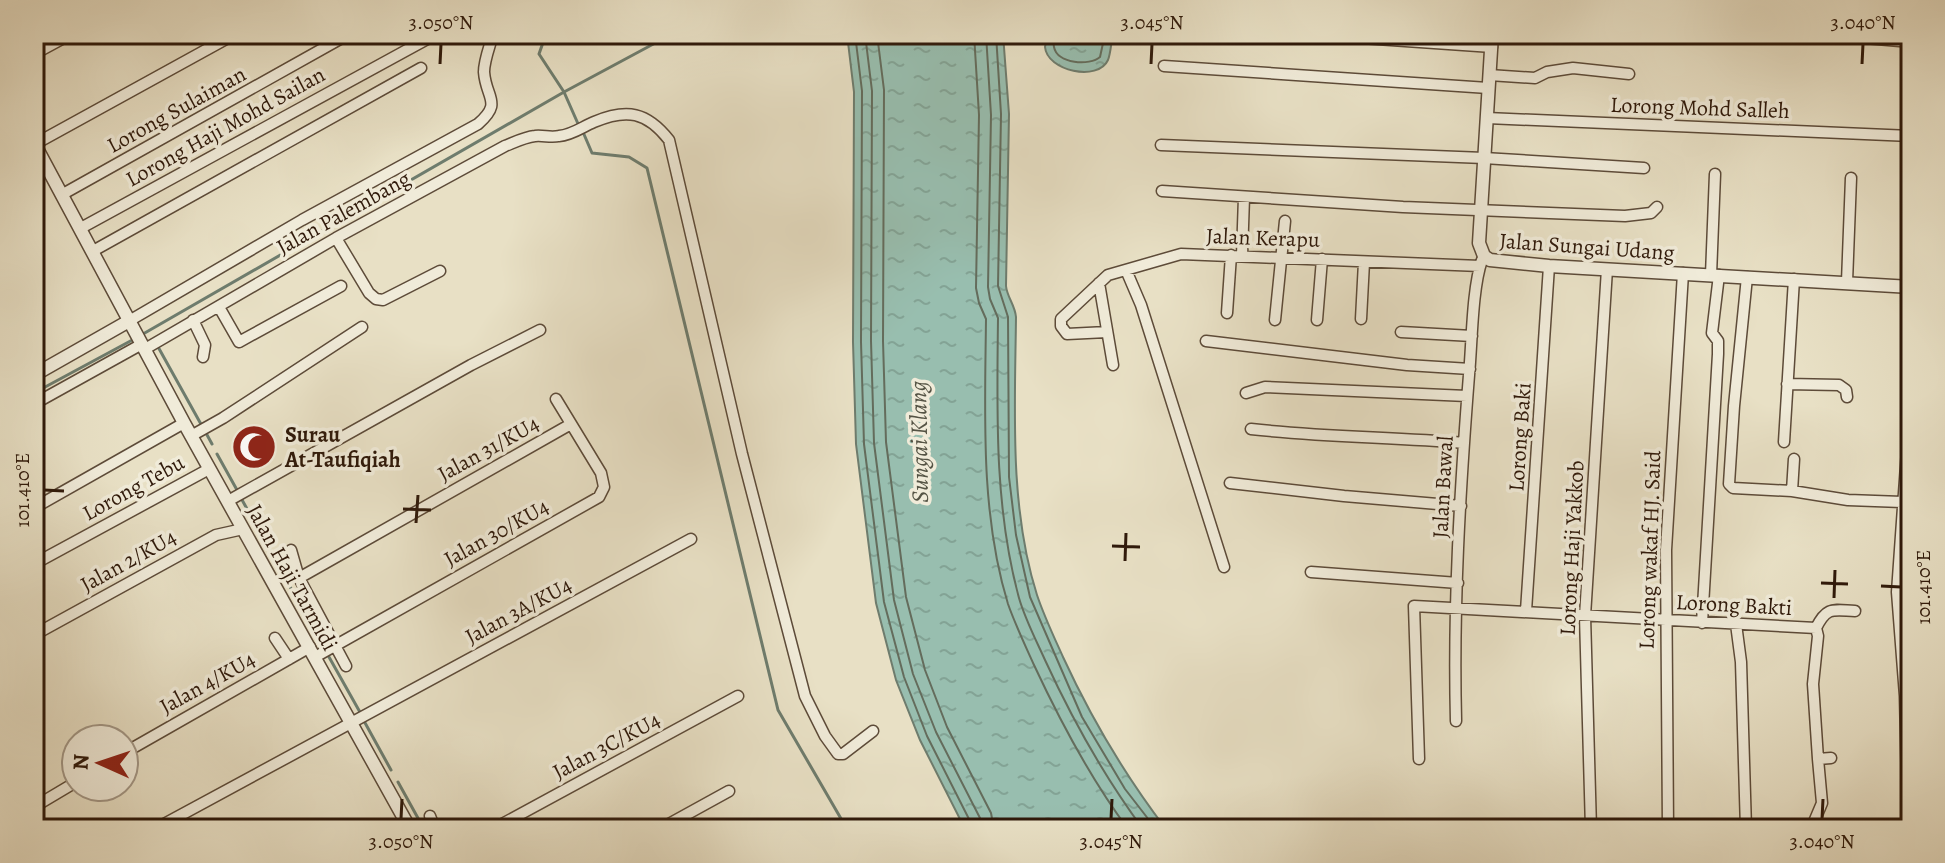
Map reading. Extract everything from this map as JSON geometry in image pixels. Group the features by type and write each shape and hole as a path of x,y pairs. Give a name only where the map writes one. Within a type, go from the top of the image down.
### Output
{"street":[{"path":"34,54 71,34"},
{"path":"34,144 235,34"},
{"name":"Lorong Sulaiman","path":"63,194 349,34"},
{"path":"34,375 302,220 478,124 491,112 493,105 484,68 493,34"},
{"path":"1304,34 1492,41"},
{"name":"Lorong Haji Mohd Sailan","path":"81,228 430,35"},
{"path":"1772,37 1911,42"},
{"name":"Jalan Sungai Udang","path":"1492,41 1479,243 1482,261 1911,287"},
{"path":"1164,66 1489,82 1535,78 1547,72 1573,68 1629,74"},
{"path":"93,251 421,68"},
{"name":"Jalan Palembang","path":"34,404 142,344 219,307 336,238 505,146 531,136 570,134 594,121 620,113 646,117 669,140 742,454 805,696 838,754 843,754 873,731"},
{"name":"Lorong Mohd Salleh","path":"1487,118 1911,136"},
{"name":"Jalan Haji Tarmidi","path":"34,144 209,469 312,652 359,719 410,829"},
{"path":"1161,145 1644,168"},
{"path":"1702,623 1719,348 1712,333 1715,174"},
{"path":"1847,282 1851,178"},
{"path":"1162,191 1403,207 1625,216 1651,213 1657,207"},
{"path":"1227,313 1244,197"},
{"path":"1275,320 1285,221"},
{"path":"336,238 369,293 376,299 383,300 440,271"},
{"name":"Jalan Kerapu","path":"1107,332 1067,334 1061,326 1063,315 1108,275 1181,254 1364,262 1482,261"},
{"path":"1317,320 1322,259"},
{"name":"Jalan Bawal","path":"1456,721 1454,676 1464,443 1472,336 1482,261"},
{"path":"1361,319 1364,262"},
{"name":"Lorong Baki","path":"1526,611 1549,266"},
{"path":"1130,268 1224,567"},
{"name":"Lorong Haji Yakkob","path":"1591,829 1585,616 1607,269"},
{"name":"Lorong wakaf HJ. Said","path":"1668,829 1666,550 1683,273"},
{"path":"1747,277 1729,480 1733,488 1792,491 1848,500 1902,502"},
{"path":"1784,442 1794,279"},
{"path":"1099,283 1113,365"},
{"path":"219,307 239,342 341,286"},
{"path":"193,320 205,345 203,357"},
{"path":"191,436 362,327"},
{"path":"228,501 471,365 540,330"},
{"path":"1401,332 1472,336"},
{"path":"1206,341 1407,365 1470,369"},
{"path":"1787,384 1839,385 1846,390 1847,397"},
{"path":"1246,393 1265,387 1467,396"},
{"path":"1908,829 1910,795 1897,592 1906,529 1902,502 1911,394"},
{"name":"Jalan 30/KU4","path":"312,652 334,645 599,497 604,480 556,399"},
{"path":"34,508 184,423"},
{"name":"Jalan 31/KU4","path":"299,578 571,424"},
{"path":"1251,429 1319,437 1343,435 1464,443"},
{"path":"1792,491 1794,459"},
{"name":"Lorong Tebu","path":"34,564 209,469"},
{"path":"1712,472 1729,480"},
{"path":"1230,483 1461,506"},
{"name":"Jalan 2/KU4","path":"34,635 216,535 243,529"},
{"name":"Jalan 3A/KU4","path":"155,829 691,539"},
{"path":"291,550 299,578 346,666"},
{"path":"1311,572 1458,583"},
{"name":"Lorong Bakti","path":"1419,759 1414,606 1816,628 1823,614 1830,610 1855,611"},
{"path":"1736,624 1741,662 1746,829"},
{"path":"1811,829 1822,803 1813,684 1818,636 1816,628"},
{"path":"275,638 289,659"},
{"name":"Jalan 4/KU4","path":"140,744 289,659 312,652"},
{"name":"Jalan 3C/KU4","path":"493,829 738,696"},
{"path":"1818,759 1831,758"},
{"path":"660,829 729,791"},
{"path":"34,807 60,792"},
{"path":"430,816 435,829"}],"water":[{"name":"Sungai Klang","path":"847,34 1003,34 1009,114 1006,286 1016,317 1016,457 1028,562 1046,619 1085,703 1136,788 1166,829 965,829 920,740 896,680 876,603 856,444 853,342 854,92"},
{"path":"1048,34 1113,34 1108,60 1103,67 1094,71 1074,71 1063,67 1048,55 1045,47"}],"waterway":[{"path":"546,34 539,54 564,92 579,126"},
{"path":"143,334 564,92 672,34"},
{"path":"583,132 592,153 629,157 647,168 778,710 847,829"},
{"path":"34,393 136,338"},
{"path":"157,345 202,426"},
{"path":"206,433 212,444"},
{"path":"217,454 237,490"},
{"path":"241,498 320,641"},
{"path":"329,657 361,714"},
{"path":"364,721 391,770"},
{"path":"398,782 424,829"}],"place":[{"name":"Surau At-Taufiqiah","path":"254,447"}]}
